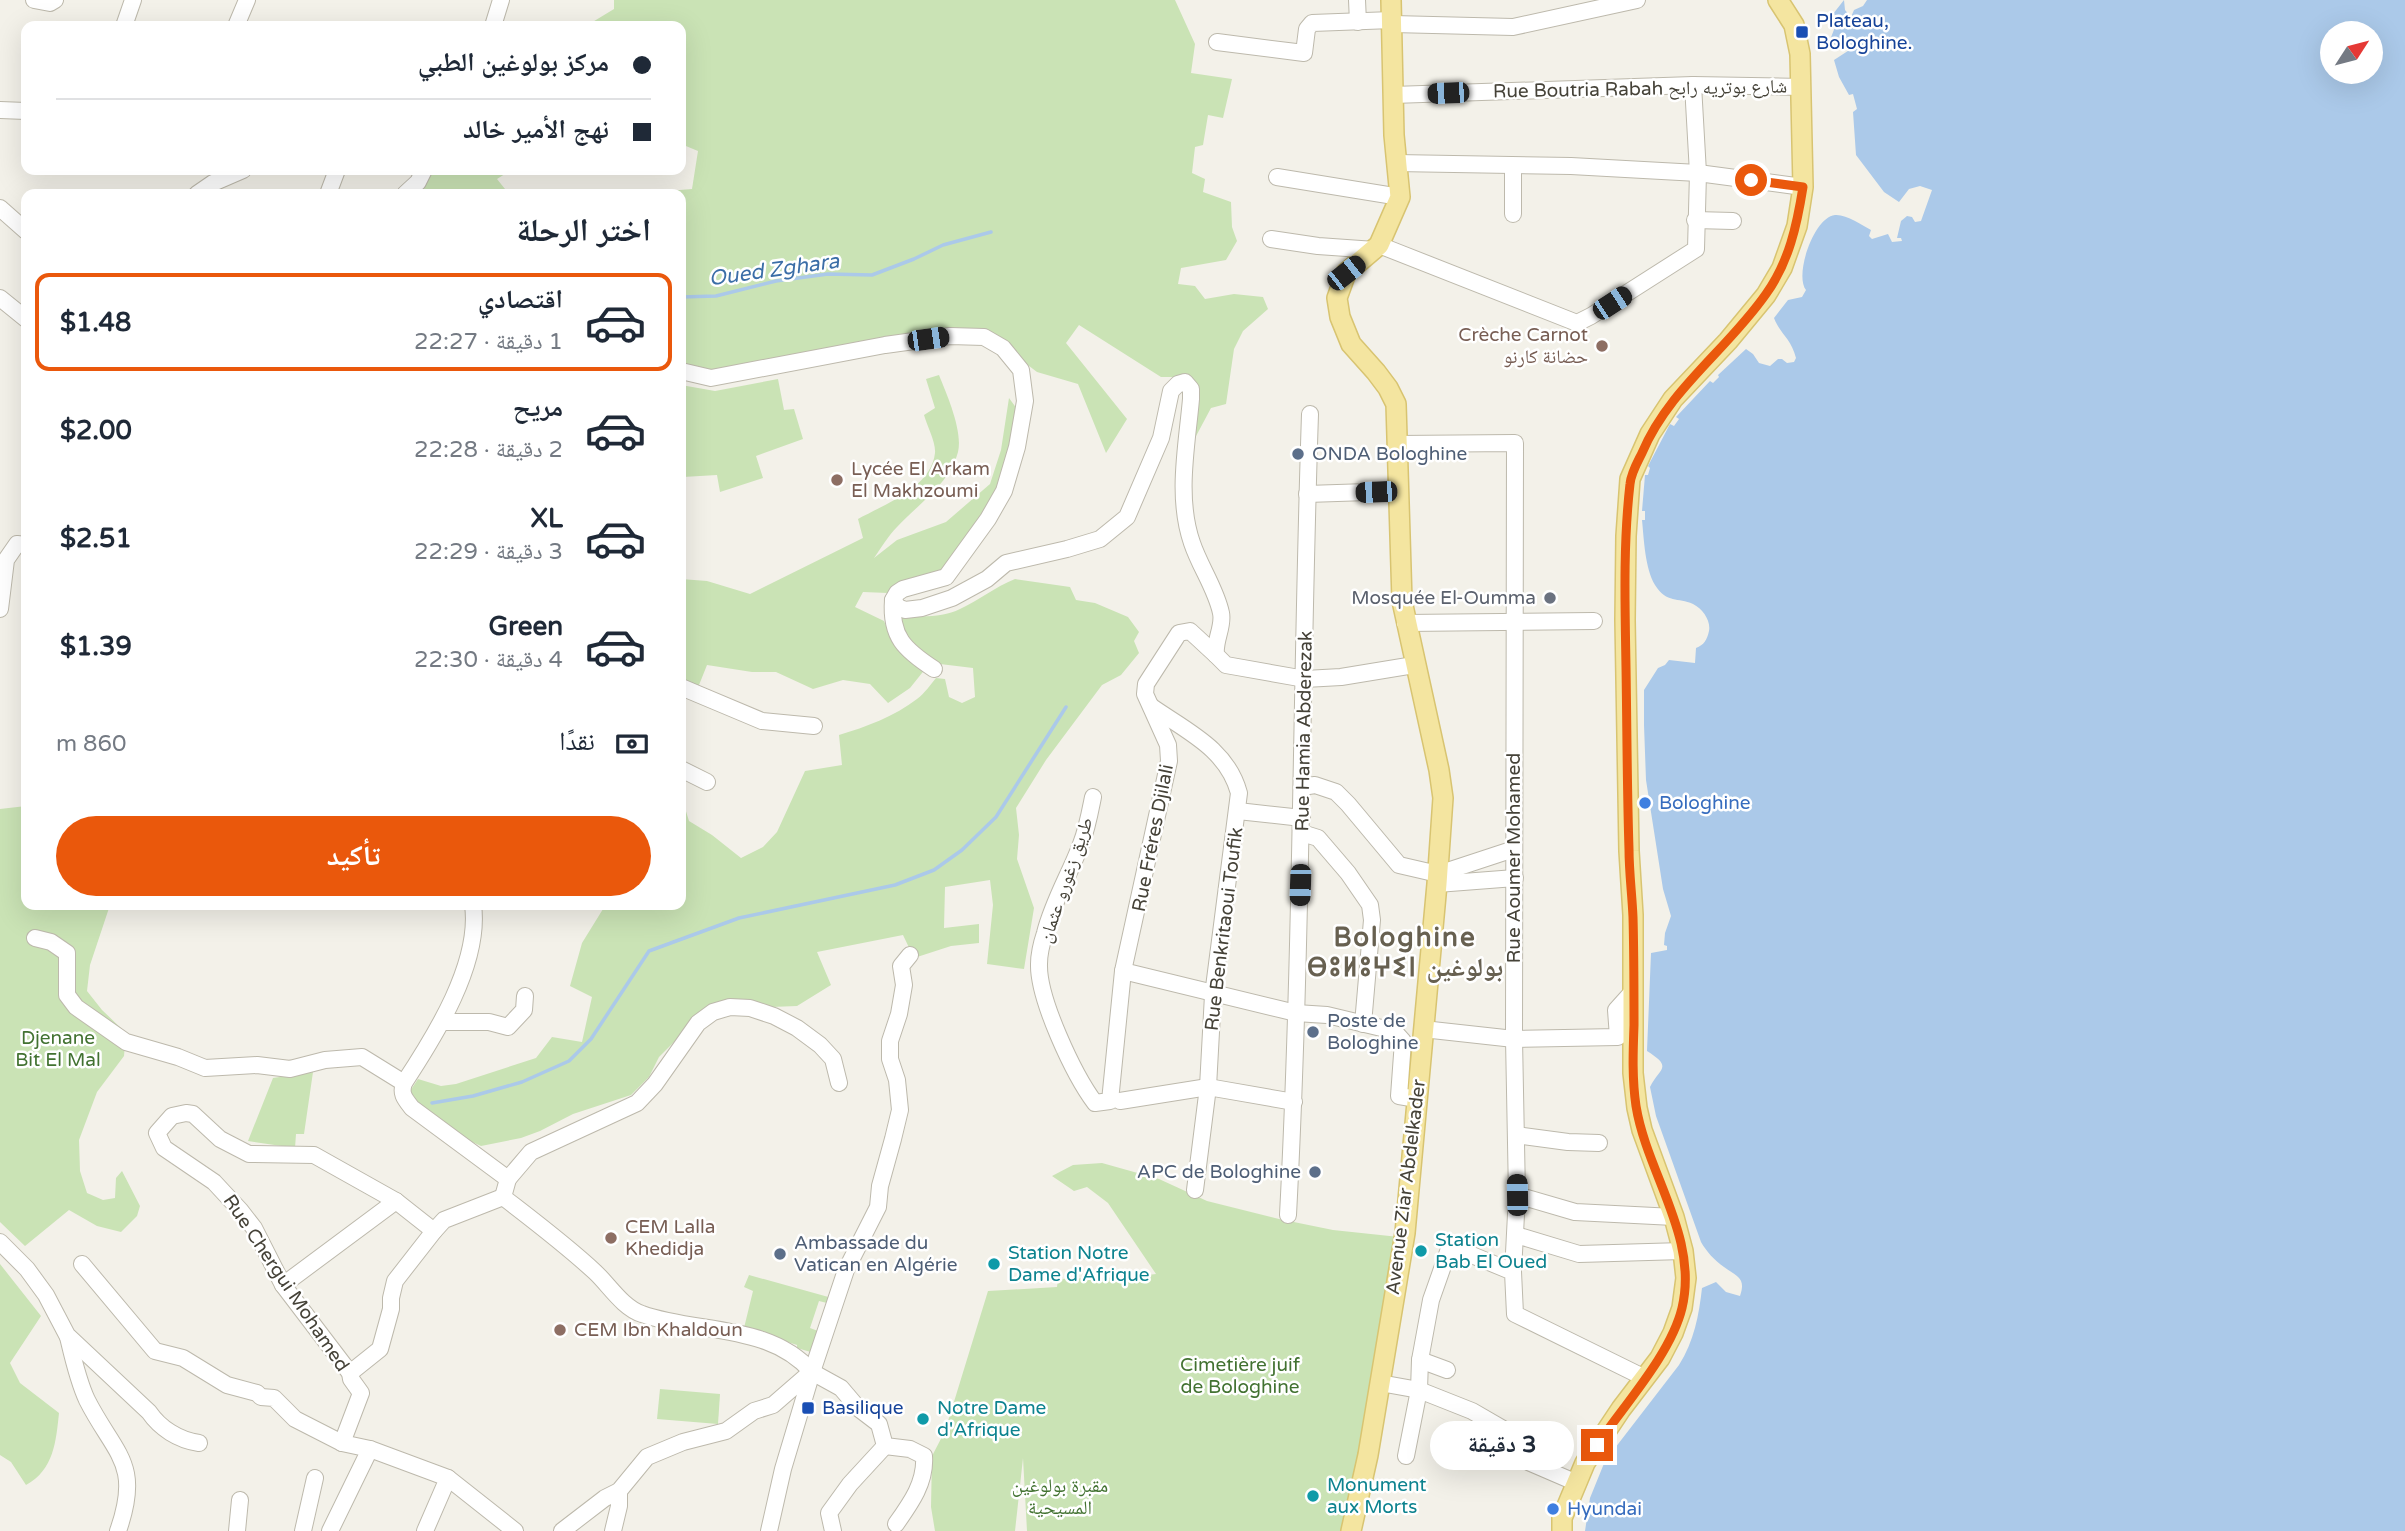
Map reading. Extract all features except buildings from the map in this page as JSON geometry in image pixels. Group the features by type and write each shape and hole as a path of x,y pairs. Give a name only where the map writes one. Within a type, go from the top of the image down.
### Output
{"main road":[{"path":"1377,248 1400,197 1396,163 1391,0"},
{"path":"1562,1531 1562,1518 1585,1463 1660,1358 1682,1308 1686,1278 1683,1251 1674,1217 1648,1149 1637,1108 1633,1073 1633,915 1629,851 1625,620 1630,479 1650,434 1673,399 1728,341 1766,295 1782,268 1797,226 1803,187 1800,54 1794,25 1778,0"},
{"name":"Avenue Ziar Abdelkader","path":"1352,1531 1405,1233 1443,798 1405,623 1400,577 1396,404 1376,372 1351,344 1340,317 1337,298 1346,273 1377,248"}],"street":[{"path":"34,0 50,3 55,0"},
{"path":"126,21 133,0"},
{"path":"238,21 247,0"},
{"path":"494,21 500,0"},
{"path":"1357,0 1358,22"},
{"path":"1217,43 1304,53 1310,24 1392,22 1513,27 1637,0"},
{"path":"1271,239 1318,246 1377,248 1577,323 1696,249 1698,173 1693,85"},
{"name":"Rue Boutria Rabah شارع بوتريه رابح","path":"1393,95 1693,85 1802,87"},
{"path":"0,110 21,111"},
{"path":"1396,163 1571,166 1698,173 1803,187"},
{"path":"1513,167 1513,214"},
{"path":"204,189 231,175"},
{"path":"410,189 422,175"},
{"path":"1277,177 1400,197"},
{"path":"0,208 21,227"},
{"path":"1695,220 1733,220"},
{"path":"0,298 21,314"},
{"path":"686,372 711,378 950,335 984,337 1003,348 1021,370 1025,401 1017,447 1004,491 988,519 946,577 903,589 893,600 891,621 897,637 913,656 934,669"},
{"path":"893,600 898,607 905,610 922,608 952,598 988,579 1006,563 1100,539 1127,517 1161,438 1171,391 1178,384 1185,382 1191,389 1191,398 1184,504 1191,541 1222,615 1215,646 1216,655 1226,665 1305,678 1341,677 1414,665"},
{"name":"Rue Hamia Abderezak","path":"1288,1215 1302,825 1310,414"},
{"name":"Rue Aoumer Mohamed","path":"1398,444 1515,443 1515,1314 1644,1378"},
{"path":"1307,494 1398,491"},
{"path":"0,609 6,560 17,544 21,544"},
{"path":"1405,623 1594,621"},
{"name":"Rue Fréres Djilali","path":"1115,1101 1123,971 1169,761 1168,745 1144,694 1146,684 1180,634 1190,631 1216,655"},
{"path":"686,689 762,721 814,726"},
{"name":"Rue Benkritaoui Toufik","path":"1152,707 1206,743 1223,759 1234,775 1239,793 1213,995 1208,1087 1195,1190"},
{"path":"686,772 707,782"},
{"path":"1302,787 1315,785 1336,792 1399,865 1437,879 1515,878"},
{"name":"طريق زغورو عثمان","path":"1093,797 1082,843 1055,901 1044,933 1039,966 1054,1023 1086,1090 1094,1102 1115,1101"},
{"path":"1238,811 1302,825 1318,838 1348,873 1370,905 1363,1024"},
{"path":"1437,879 1514,849"},
{"path":"472,910 473,939 442,1022 401,1090 412,1108 508,1179"},
{"path":"35,938 51,942 67,953 67,995 76,1007 126,1042 205,1068 257,1065 290,1069 326,1060 362,1056 404,1083"},
{"path":"769,1531 808,1368 846,1270 878,1207 880,1186 900,1110 897,1080 890,1059 890,1041 899,1014 904,985 901,966 910,955"},
{"path":"1123,971 1213,995 1394,1031 1403,1041 1399,1096 1417,1099"},
{"path":"1423,1029 1514,1038 1618,1037 1616,1010 1634,990"},
{"path":"442,1022 489,1022 508,1027 524,1010 525,996"},
{"path":"503,1197 508,1179 531,1152 638,1102 655,1084 698,1023 713,1012 730,1007 750,1008 797,1028 820,1045 832,1059 839,1083"},
{"path":"1115,1101 1208,1087 1294,1102"},
{"name":"Rue Chergui Mohamed","path":"342,1443 361,1394 351,1380 350,1373 283,1284 254,1228 223,1190 164,1149 157,1133 172,1116 192,1114 220,1139 249,1154 314,1155 396,1201 434,1231"},
{"path":"1516,1135 1599,1143"},
{"path":"1517,1195 1575,1212 1674,1217"},
{"path":"503,1197 595,1272 639,1313 774,1343 841,1388 858,1408 879,1424 885,1446"},
{"path":"350,1373 380,1349 391,1309 395,1281 434,1231 444,1220 503,1197"},
{"path":"283,1284 396,1201"},
{"path":"1516,1235 1579,1254 1683,1251"},
{"path":"0,1242 27,1269 46,1295 67,1335 86,1399 118,1450 127,1476 127,1501 118,1531"},
{"path":"1406,1456 1419,1390 1420,1360 1431,1300 1450,1246 1513,1272"},
{"path":"82,1264 155,1351 183,1358 227,1385 257,1393 261,1397 274,1398 295,1419 342,1443 370,1449 448,1478 515,1531"},
{"path":"67,1335 149,1412 157,1423 172,1434 199,1443"},
{"path":"1420,1360 1447,1370"},
{"path":"562,1531 605,1498 619,1491 647,1457 683,1442 726,1431 754,1412 773,1405 808,1368"},
{"path":"1380,1383 1419,1390 1472,1411 1528,1444 1526,1461 1577,1483"},
{"path":"885,1446 910,1449 924,1456 921,1485 896,1524"},
{"path":"833,1531 829,1513 850,1484 885,1446"},
{"path":"330,1531 370,1449"},
{"path":"303,1531 315,1478"},
{"path":"425,1531 448,1478"},
{"path":"613,1531 619,1506 619,1491"},
{"path":"237,1531 240,1500"}],"green space":[{"path":"614,0 1175,0 1195,44 1191,73 1232,79 1223,118 1208,115 1203,145 1195,147 1192,173 1205,179 1203,192 1231,202 1232,227 1237,241 1226,260 1181,268 1178,284 1195,286 1205,299 1234,294 1263,297 1268,309 1243,331 1234,349 1226,404 1211,408 1189,445 1185,377 1161,377 1079,325 1066,343 1127,419 1106,453 1078,384 1037,372 993,335 973,328 704,371 686,368 686,189 692,189 698,151 686,146 686,21 594,21 614,9"},
{"path":"426,175 503,175 497,179 505,189 416,189"},
{"path":"939,375 956,424 958,452 948,474 894,531 874,558 897,540 946,522 990,484 1001,450 1009,398 1017,409 994,516 932,580 888,593 863,592 855,607 884,621 892,640 926,668 910,688 888,703 870,684 843,680 813,689 776,672 752,672 707,665 693,700 686,698 686,579 707,581 750,594 863,538 858,519 893,501 916,485 932,465 935,449 924,415 935,408 926,379"},
{"path":"778,379 784,410 794,409 803,439 756,456 763,478 720,492 717,475 686,477 686,386 715,391"},
{"path":"1015,579 1070,587 1076,600 1095,603 1128,617 1139,632 1134,641 1139,653 1121,675 1102,685 1046,760 1016,808 1019,835 1017,859 1034,908 1024,969 987,964 993,905 990,880 945,887 944,928 979,924 979,943 951,946 914,958 903,935 817,952 831,985 797,1006 771,1007 694,1022 659,1057 649,1077 631,1095 573,1114 540,1131 521,1138 481,1146 444,1129 408,1094 418,1079 441,1086 456,1084 536,1058 552,1037 582,1042 592,997 570,986 582,943 602,910 686,910 686,811 689,821 741,858 763,847 777,832 805,771 842,765 839,735 870,725 899,711 920,697 936,678 945,679 949,697 962,703 975,697 973,668 940,664 924,658 899,629 899,615 946,614"},
{"name":"Djenane Bit El Mal","path":"21,807 21,910 108,910 90,965 87,991 126,1033 124,1056 97,1092 79,1140 80,1171 87,1193 103,1200 115,1198 116,1178 122,1171 140,1206 137,1216 121,1232 97,1226 69,1210 25,1246 0,1222 0,809"},
{"path":"313,1072 304,1134 296,1134 295,1148 248,1141 273,1078"},
{"name":"Cimetière juif de Bologhine","path":"1102,1163 1159,1179 1207,1201 1279,1219 1333,1230 1399,1237 1349,1507 1344,1514 1346,1531 1027,1531 1023,1458 1015,1531 935,1531 931,1507 932,1456 945,1431 988,1291 1057,1287 1058,1279 1156,1274 1108,1203 1087,1187 1074,1191 1052,1176 1073,1165"},
{"path":"0,1264 41,1316 10,1363 20,1383 59,1413 55,1444 48,1463 35,1479 26,1485 11,1462 0,1455"},
{"path":"749,1275 832,1298 827,1303 819,1301 810,1328 818,1331 814,1353 744,1328 753,1291 744,1287"},
{"path":"660,1389 720,1394 718,1424 657,1419"}],"water":[{"path":"1844,0 1845,10 1851,17 1854,10 1863,6 1867,0 2405,0 2405,1531 1585,1531 1590,1498 1605,1461 1684,1356 1695,1328 1702,1288 1716,1282 1726,1292 1740,1296 1742,1285 1740,1278 1714,1259 1701,1242 1656,1116 1650,1087 1662,1068 1660,1061 1647,1051 1651,953 1667,950 1664,945 1665,933 1671,916 1663,889 1646,780 1644,690 1658,668 1669,660 1695,663 1696,648 1705,642 1709,627 1706,616 1700,609 1688,602 1664,595 1652,578 1642,520 1645,520 1645,511 1642,511 1645,475 1648,475 1648,466 1670,424 1674,426 1679,419 1676,417 1710,381 1713,383 1746,349 1759,363 1770,366 1778,359 1787,363 1794,362 1794,351 1774,318 1788,300 1802,297 1806,290 1803,283 1804,260 1813,236 1827,218 1844,216 1871,230 1869,236 1872,239 1888,234 1892,242 1902,241 1897,238 1901,221 1907,216 1912,217 1915,222 1921,221 1932,190 1920,186 1909,189 1899,202 1884,192 1856,155 1853,112 1857,109 1853,94 1849,95 1839,77 1834,60 1854,47 1849,43 1837,47 1830,40 1835,27 1833,14"}],"waterway":[{"name":"Oued Zghara","path":"686,297 716,296 776,281 828,274 872,275 943,245 991,232"},
{"path":"432,1103 473,1096 522,1082 569,1061 591,1039 649,951 739,918 895,885 934,870 962,850 996,817 1066,707"}],"place":[{"name":"Plateau, Bologhine.","path":"1802,32"},
{"name":"Crèche Carnot حضانة كارنو","path":"1602,346"},
{"name":"ONDA Bologhine","path":"1298,454"},
{"name":"Lycée El Arkam El Makhzoumi","path":"837,480"},
{"name":"Mosquée El-Oumma","path":"1550,598"},
{"name":"Bologhine","path":"1645,803"},
{"name":"Poste de Bologhine","path":"1313,1032"},
{"name":"APC de Bologhine","path":"1315,1172"},
{"name":"CEM Lalla Khedidja","path":"611,1238"},
{"name":"Station Bab El Oued","path":"1421,1251"},
{"name":"Ambassade du Vatican en Algérie","path":"780,1254"},
{"name":"Station Notre Dame d'Afrique","path":"994,1264"},
{"name":"CEM Ibn Khaldoun","path":"560,1330"},
{"name":"Basilique","path":"808,1408"},
{"name":"Notre Dame d'Afrique","path":"923,1419"},
{"name":"Monument aux Morts","path":"1313,1496"},
{"name":"Hyundai","path":"1553,1509"}],"district":[{"name":"Bologhine ⴱⵓⵍⵓⵖⵉⵏ بولوغين","path":"1405,952"}],"route":[{"path":"1597,1445 1660,1358 1682,1308 1686,1278 1683,1251 1674,1217 1648,1149 1637,1108 1633,1073 1633,915 1629,851 1625,620 1630,479 1650,434 1673,399 1728,341 1766,295 1782,268 1797,226 1803,187 1751,180"}],"park label":[{"name":"مقبرة بولوغين المسيحية","path":"1060,1497"}]}
